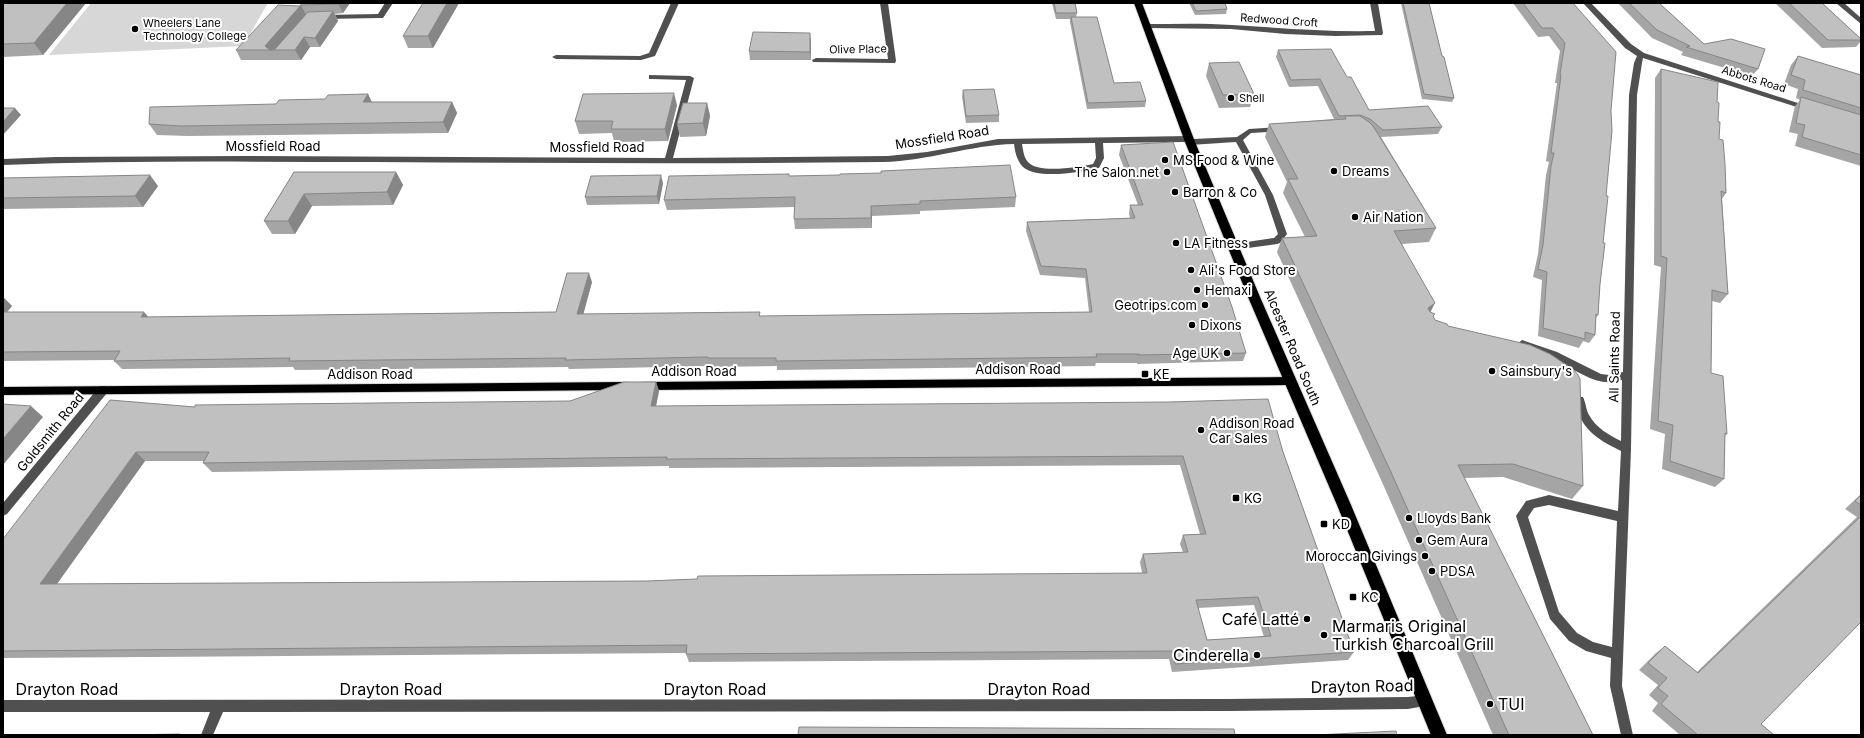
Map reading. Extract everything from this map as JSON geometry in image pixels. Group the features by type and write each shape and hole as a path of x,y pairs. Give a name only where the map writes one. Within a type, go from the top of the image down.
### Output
{"highway":[{"name":"Alcester Road South","path":"1138,3 1190,140 1233,246 1426,701 1439,735"}],"main road":[{"name":"Addison Road","path":"3,391 1290,381"}],"street":[{"path":"317,18 380,16 389,3"},
{"path":"556,57 647,57 654,50 675,3"},
{"name":"Olive Place","path":"816,60 892,61 884,3"},
{"name":"Redwood Croft","path":"1147,26 1231,27 1285,32 1335,34 1379,33 1374,3"},
{"path":"1587,3 1628,46 1641,55"},
{"path":"1840,3 1861,22"},
{"name":"Abbots Road","path":"1641,55 1816,110"},
{"name":"All Saints Road","path":"1626,735 1616,686 1626,449 1634,95 1638,62 1641,55"},
{"path":"652,77 690,78 668,161"},
{"path":"1233,246 1277,242 1283,234 1269,195 1239,139 1250,131 1291,128"},
{"name":"Mossfield Road","path":"3,162 242,158 668,161 888,159 927,155 998,142 1239,139"},
{"path":"1018,142 1021,159 1028,167 1042,170 1076,170 1096,166 1100,158 1099,141"},
{"path":"1510,342 1540,349 1601,378 1616,380 1628,374"},
{"path":"1576,389 1581,414 1589,426 1607,439 1626,449"},
{"name":"Goldsmith Road","path":"3,511 103,390"},
{"path":"1617,654 1590,647 1573,637 1554,615 1522,516 1530,504 1549,500 1623,518"},
{"name":"Drayton Road","path":"3,706 1142,706 1390,703 1426,701"},
{"path":"207,735 219,706"}],"shaded area":[{"path":"91,3 268,3 243,46 49,55"}],"building":[{"path":"3,3 67,3 34,43 3,44"},
{"path":"302,3 339,3 301,5 265,46 270,50 236,50 278,5 300,6"},
{"path":"423,3 447,3 428,36 403,36"},
{"path":"1054,3 1075,3 1077,13 1056,13"},
{"path":"1192,3 1225,3 1227,9 1196,11"},
{"path":"1403,3 1429,3 1454,98 1424,94"},
{"path":"1523,3 1573,3 1616,52 1611,111 1612,131 1606,196 1608,196 1603,243 1605,243 1598,315 1596,314 1595,335 1585,332 1585,339 1543,328 1547,272 1538,269 1543,245 1551,166 1554,153 1551,153 1565,43 1553,28 1542,28"},
{"path":"1629,3 1659,3 1704,44 1731,39 1765,49 1758,69 1686,47 1690,46 1657,30"},
{"path":"1789,3 1822,3 1861,40 1828,40"},
{"path":"333,11 315,38 304,37 295,50 270,50 275,49 308,12"},
{"path":"1071,17 1097,17 1114,83 1140,82 1146,101 1088,103"},
{"path":"753,32 810,33 810,52 749,51"},
{"path":"1331,49 1347,77 1351,77 1369,110 1428,106 1442,127 1383,130 1370,119 1360,115 1339,116 1320,79 1291,80 1278,50"},
{"path":"1798,56 1861,75 1861,108 1803,90 1805,80 1791,75"},
{"path":"1239,62 1254,94 1223,95 1209,63"},
{"path":"1661,69 1718,82 1717,102 1719,103 1719,139 1723,140 1725,164 1726,193 1721,191 1728,294 1712,290 1711,373 1723,376 1727,434 1725,433 1724,479 1670,461 1673,425 1658,421 1667,258 1661,256"},
{"path":"994,89 999,115 966,116 963,90"},
{"path":"674,93 665,129 611,129 613,121 575,121 583,94"},
{"path":"368,94 363,102 452,102 443,122 180,126 149,124 150,107 276,104 279,100 325,99 328,95"},
{"path":"1801,97 1861,115 1861,155 1802,137 1805,125 1796,123"},
{"path":"683,103 707,103 703,123 677,124"},
{"path":"3,108 15,108 3,122"},
{"path":"1345,116 1360,116 1373,126 1436,228 1394,231 1435,303 1428,308 1430,312 1435,314 1433,316 1435,320 1447,324 1448,326 1530,345 1550,354 1574,370 1580,379 1583,486 1513,464 1458,465 1593,735 1509,735 1390,470 1282,238 1317,236 1288,179 1298,179 1269,124 1346,119"},
{"path":"1173,142 1232,307 1246,353 1139,355 1096,354 1097,357 776,361 776,358 708,357 565,360 566,358 289,361 290,358 114,361 120,351 3,352 3,312 144,312 141,317 556,312 567,273 589,273 577,314 760,312 759,316 1092,312 1086,269 1041,266 1027,222 1135,218 1130,205 1143,205 1121,145"},
{"path":"1010,165 1016,197 920,201 920,204 871,206 871,218 794,219 795,197 664,200 669,176 789,174 789,176 840,175 881,173 881,171"},
{"path":"294,172 396,172 387,192 304,194 288,221 264,221"},
{"path":"150,175 135,196 3,198 3,178"},
{"path":"661,175 657,196 585,197 591,176"},
{"path":"624,382 656,382 651,406 1169,402 1268,399 1283,452 1354,652 1175,664 1172,651 686,654 687,645 3,651 3,539 110,400 195,407 195,405 570,401","holes":["136,452 209,452 203,463 667,457 666,459 1183,456 1206,534 1183,535 1188,552 1143,554 1147,573 698,576 697,579 647,581 40,584","1258,597 1271,636 1207,640 1196,600"]},
{"path":"3,404 31,406 3,439"},
{"path":"1861,495 1861,505 1855,501"},
{"path":"1861,516 1861,622 1761,724 1774,735 1698,735 1661,704 1668,696 1658,688 1667,678 1648,663 1665,646 1698,673"},
{"path":"799,727 1234,729 1235,735 798,735"},
{"path":"1396,731 1397,735 1315,735"},
{"path":"180,734 180,735 123,735"}],"place":[{"name":"Wheelers Lane Technology College","path":"135,29"},
{"name":"Shell","path":"1231,98"},
{"name":"MS Food & Wine","path":"1165,160"},
{"name":"Dreams","path":"1334,171"},
{"name":"The Salon.net","path":"1167,172"},
{"name":"Barron & Co","path":"1175,192"},
{"name":"Air Nation","path":"1355,217"},
{"name":"LA Fitness","path":"1176,243"},
{"name":"Ali's Food Store","path":"1191,270"},
{"name":"Hemaxi","path":"1197,290"},
{"name":"Geotrips.com","path":"1205,305"},
{"name":"Dixons","path":"1192,325"},
{"name":"Age UK","path":"1227,353"},
{"name":"Sainsbury's","path":"1492,371"},
{"name":"KE","path":"1145,374"},
{"name":"Addison Road Car Sales","path":"1201,430"},
{"name":"KG","path":"1236,498"},
{"name":"Lloyds Bank","path":"1409,518"},
{"name":"KD","path":"1324,524"},
{"name":"Gem Aura","path":"1419,540"},
{"name":"Moroccan Givings","path":"1425,556"},
{"name":"PDSA","path":"1432,571"},
{"name":"KC","path":"1353,597"},
{"name":"Café Latté","path":"1307,619"},
{"name":"Marmaris Original Turkish Charcoal Grill","path":"1324,635"},
{"name":"Cinderella","path":"1257,655"},
{"name":"TUI","path":"1490,704"}]}
